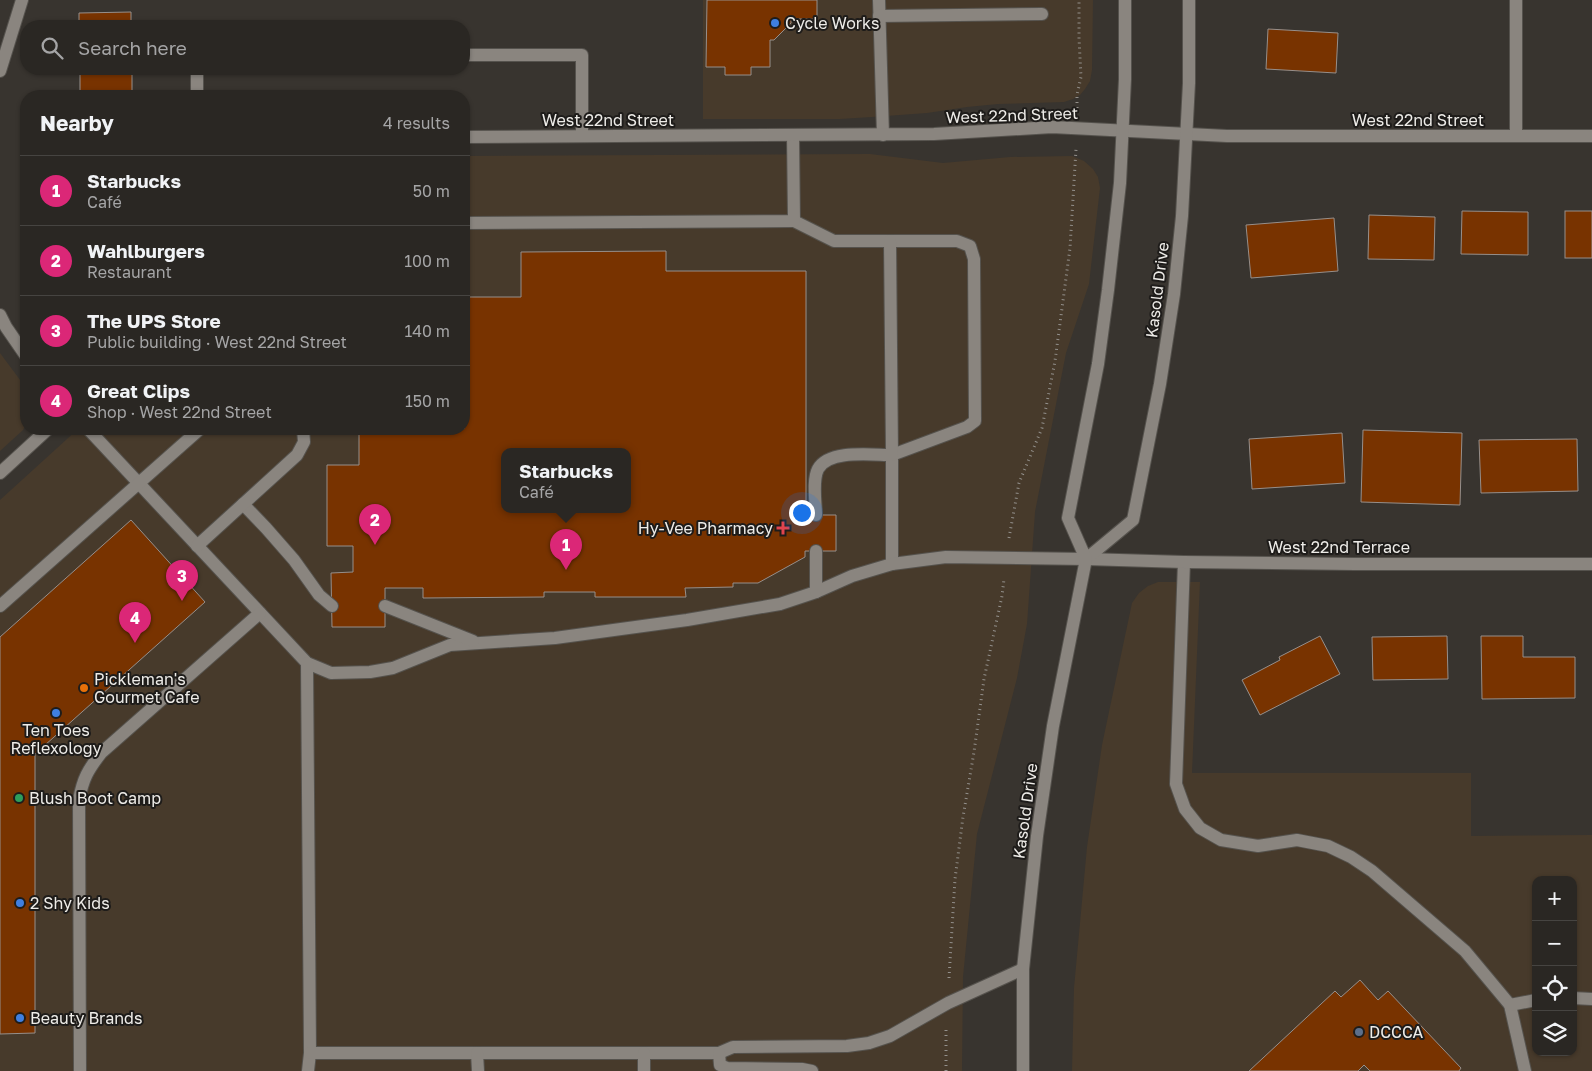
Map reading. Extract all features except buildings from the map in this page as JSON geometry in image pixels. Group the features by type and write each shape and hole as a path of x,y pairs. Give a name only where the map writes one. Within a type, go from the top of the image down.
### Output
{"street":[{"path":"0,72 3,53 22,0"},
{"path":"879,0 883,135"},
{"path":"1086,559 1068,518 1098,364 1120,183 1125,79 1125,0"},
{"name":"Kasold Drive","path":"1023,1071 1023,969 1036,836 1053,726 1086,559 1133,520 1160,384 1174,294 1182,216 1187,134 1189,83 1188,0"},
{"path":"1516,0 1516,136"},
{"path":"880,16 1042,14"},
{"path":"470,55 582,55 582,136"},
{"path":"197,75 197,90"},
{"name":"West 22nd Street","path":"470,137 883,135 1052,127 1227,136 1592,136"},
{"path":"793,135 794,220"},
{"path":"470,222 794,220 834,241 957,241 970,246 974,259 975,421 967,427 892,455 841,455 828,459 818,468 815,480 816,515"},
{"path":"890,241 892,564"},
{"path":"0,315 20,347"},
{"path":"0,473 41,435"},
{"path":"94,435 307,663 310,1053 308,1071"},
{"path":"0,606 193,435"},
{"path":"197,546 297,456 304,442 303,435"},
{"path":"243,504 294,560 319,595 332,606"},
{"path":"816,551 816,592"},
{"name":"West 22nd Terrace","path":"307,663 330,673 370,672 393,668 450,645 555,638 687,620 780,604 816,592 852,576 892,564 946,557 1355,564 1592,564"},
{"path":"1184,562 1176,784 1185,810 1200,828 1221,840 1258,846 1297,840 1328,846 1352,857 1372,871 1465,951 1510,1005 1525,1071"},
{"path":"385,606 476,642"},
{"path":"80,1071 79,800 82,782 101,753 260,613"},
{"path":"310,1053 719,1053 733,1047 847,1046 869,1044 897,1032 948,1003 1023,969"},
{"path":"1577,998 1592,999"},
{"path":"1510,1005 1532,1001"},
{"path":"478,1053 478,1071"},
{"path":"644,1053 644,1071"},
{"path":"719,1053 720,1065 728,1068 802,1069 812,1071"}],"path":[{"path":"1010,528 1019,483 1042,428 1055,361 1070,248 1076,162 1077,95 1081,77 1078,38 1079,0"},
{"path":"946,1071 955,879 984,679 1002,596"}],"shaded area":[{"path":"703,0 1093,0 1092,70 1090,81 1080,95 1064,102 998,104 927,113 840,119 703,119"},
{"path":"870,154 943,163 1010,157 1072,156 1084,161 1093,169 1098,177 1100,188 1089,284 1066,353 1035,512 1027,624 1017,678 977,834 963,977 962,1071 0,1071 0,500 71,435 470,435 470,156"},
{"path":"0,353 20,380 20,433 0,451"},
{"path":"1158,582 1200,582 1192,773 1471,773 1471,836 1592,835 1592,1071 1072,1071 1074,988 1087,847 1102,745 1132,603 1139,593 1148,586"}],"place":[{"name":"Cycle Works","path":"775,23"},
{"name":"Hy-Vee Pharmacy","path":"783,528"},
{"name":"Wahlburgers","path":"375,545"},
{"name":"Starbucks","path":"566,570"},
{"name":"The UPS Store","path":"182,601"},
{"name":"Great Clips","path":"135,643"},
{"name":"Pickleman's Gourmet Cafe","path":"84,688"},
{"name":"Ten Toes Reflexology","path":"56,713"},
{"name":"Blush Boot Camp","path":"19,798"},
{"name":"2 Shy Kids","path":"20,903"},
{"name":"Beauty Brands","path":"20,1018"},
{"name":"DCCCA","path":"1359,1032"}]}
